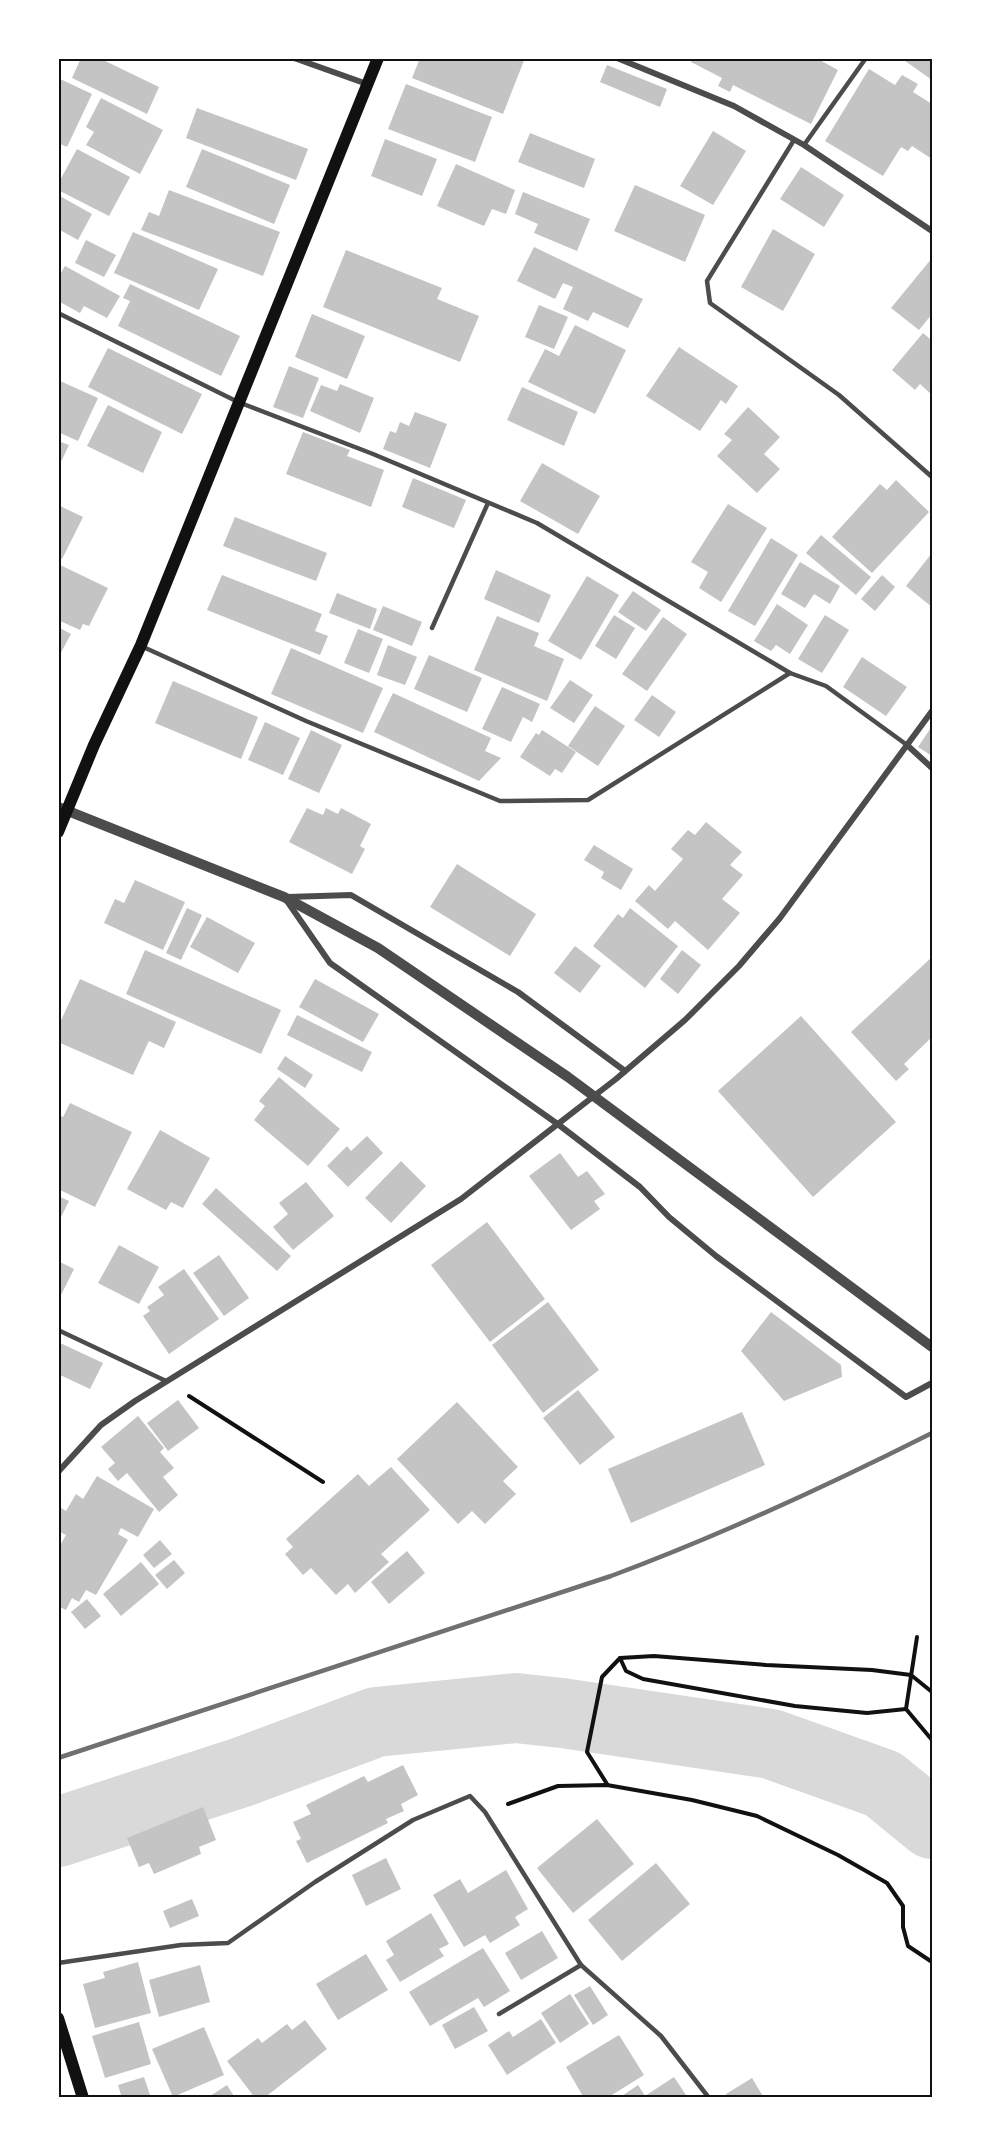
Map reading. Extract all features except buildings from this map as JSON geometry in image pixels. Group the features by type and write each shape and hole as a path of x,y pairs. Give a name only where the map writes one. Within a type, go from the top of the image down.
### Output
{"main road":[{"path":"58,832 63,809 141,645 378,58"},
{"path":"58,2018 83,2097"}],"street":[{"path":"294,58 367,84"},
{"path":"617,58 734,106 804,145 933,231"},
{"path":"58,1472 101,1425 166,1381 461,1199 559,1125 685,1020 740,966 780,918 933,711"},
{"path":"907,745 933,768"},
{"path":"63,809 284,897 378,948 568,1077 933,1347"},
{"path":"284,897 351,895 518,993 624,1071"},
{"path":"284,897 330,963 559,1125 640,1187 669,1217 716,1256 906,1397 933,1383"}],"lane":[{"path":"804,145 866,58"},
{"path":"794,140 707,281 710,303 839,395 933,477"},
{"path":"58,313 238,402 373,454 537,523 790,673 826,686 907,745"},
{"path":"432,628 488,503"},
{"path":"141,645 306,721 500,801 588,800 790,673"},
{"path":"58,1330 166,1381"},
{"path":"58,1963 181,1945 228,1943 315,1882 413,1820 470,1796 484,1812 581,1965 661,2036 709,2097"},
{"path":"499,2014 581,1965"}],"path":[{"path":"166,1381 323,1482"},
{"path":"917,1637 906,1709 933,1740"},
{"path":"607,1785 587,1752 602,1677 620,1658 654,1656 766,1665 872,1670 911,1675 933,1692"},
{"path":"620,1658 626,1671 642,1679 795,1706 867,1713 906,1709"},
{"path":"484,1812 558,1786 607,1785 692,1800 757,1816 838,1855 887,1883 903,1906 903,1927 908,1946 933,1962"}],"waterway":[{"path":"58,1832 242,1772 376,1722 516,1708 771,1744 883,1784 932,1824"}],"railway":[{"path":"58,1758 611,1576 773,1509 932,1433"}]}
